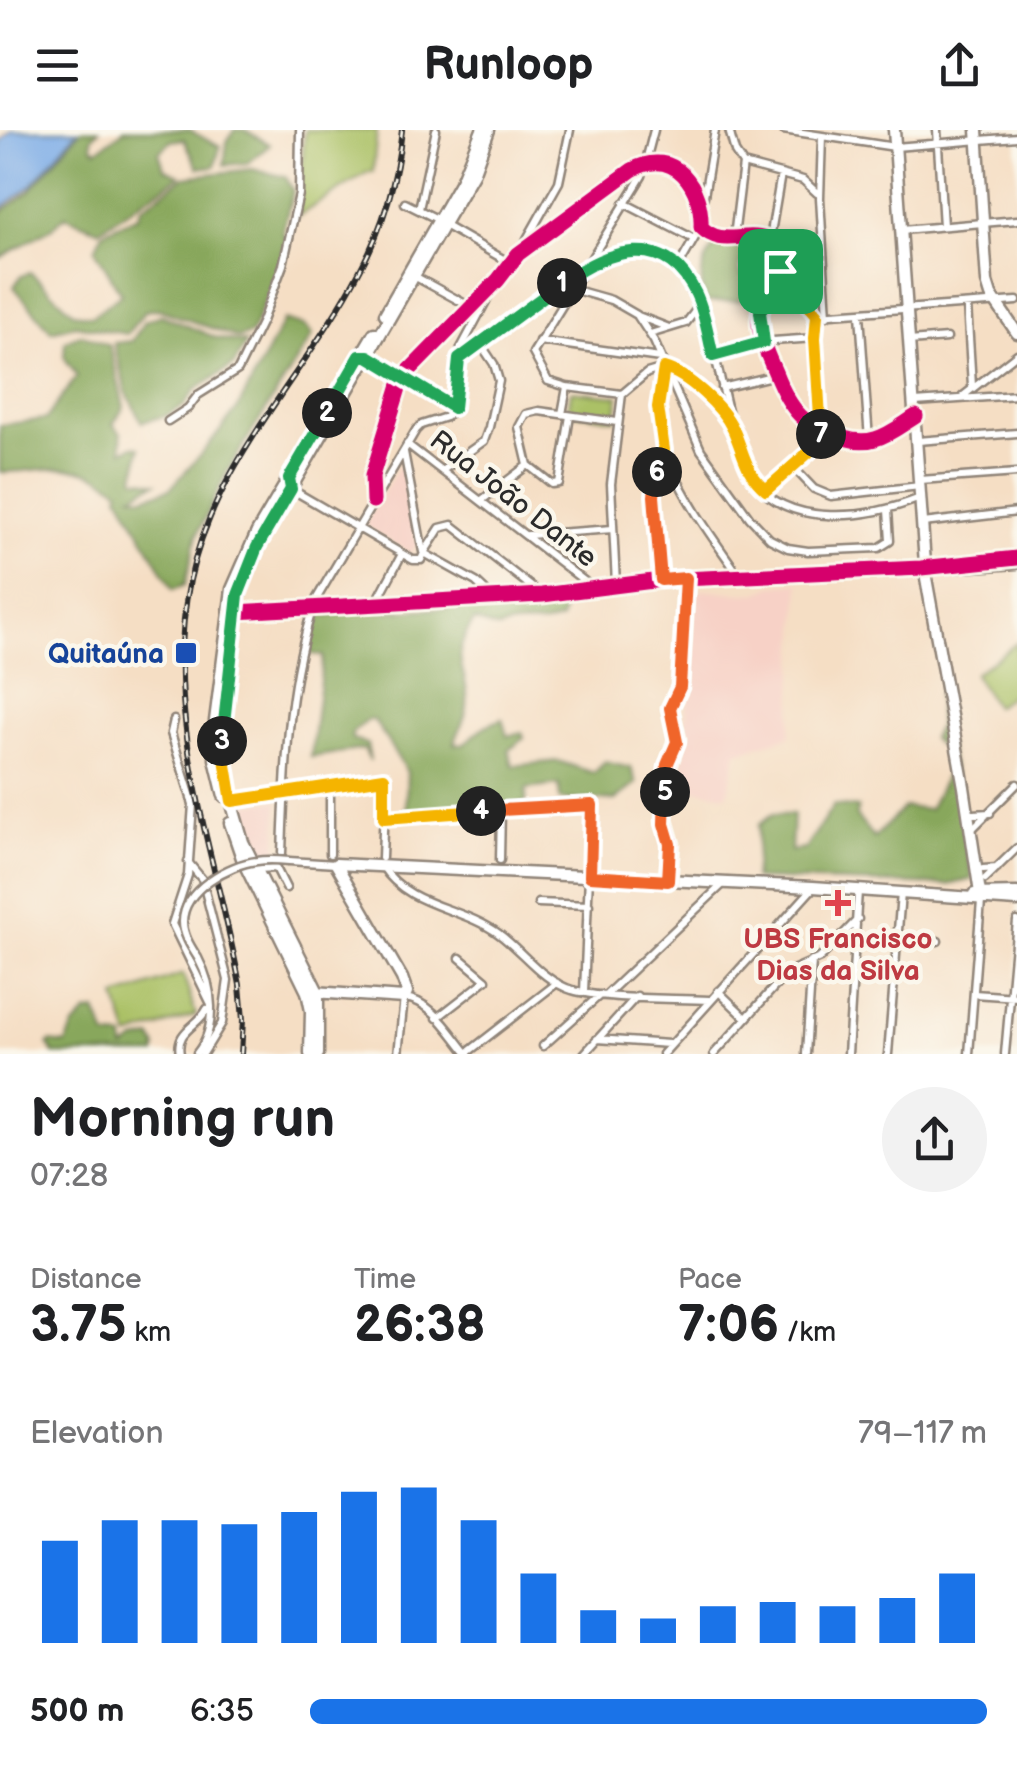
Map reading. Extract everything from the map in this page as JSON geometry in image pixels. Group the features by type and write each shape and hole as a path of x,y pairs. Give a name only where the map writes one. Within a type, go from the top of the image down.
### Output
{"main road":[{"path":"310,1054 312,992 237,847 214,745 232,590 244,556 482,157 485,130"},
{"path":"894,130 926,568 984,874 983,898"},
{"path":"978,134 988,282 1017,333"},
{"path":"364,356 414,276 441,222"},
{"path":"290,483 249,565 234,612 222,748 243,842 312,992 318,1054"},
{"path":"973,823 983,898"},
{"path":"312,992 404,998 406,992 402,978 333,859"},
{"path":"333,859 1017,901"},
{"path":"983,898 1017,893"}],"street":[{"path":"168,422 198,395 238,370 262,321 283,265 299,194 300,130"},
{"path":"419,209 436,130"},
{"path":"518,254 559,182 570,130"},
{"path":"622,394 548,381 533,358 539,341 648,164 654,130"},
{"path":"677,269 701,227 715,130"},
{"path":"783,130 894,147 937,144 978,134 1017,137"},
{"path":"937,130 943,226"},
{"path":"730,131 735,152 743,164 734,237"},
{"path":"822,136 819,172 827,316"},
{"path":"282,853 295,667 310,613 418,427 446,418 454,408 462,345 498,280 518,254 632,170 648,164 666,164 680,170 691,182 702,209"},
{"path":"743,164 803,180 814,180 819,172"},
{"path":"770,239 781,174"},
{"path":"803,180 820,198"},
{"path":"405,203 510,262"},
{"path":"624,204 694,239"},
{"path":"901,230 1017,220"},
{"path":"701,227 714,238 770,239 782,253 780,271 760,312 764,342 776,375 798,414 821,433 868,440 916,416"},
{"path":"459,359 587,264 615,253 634,252 660,258 690,284 700,305 730,422 752,477 766,490 784,502 819,513 864,514 888,510 921,488"},
{"path":"780,271 817,315 1017,301"},
{"path":"414,276 469,306"},
{"path":"373,501 372,476 402,378 498,280"},
{"path":"572,289 610,300 671,329"},
{"path":"650,334 686,323 700,305"},
{"path":"967,305 972,386"},
{"path":"860,314 868,440"},
{"path":"637,315 650,334 702,450 750,518 770,539 808,552 879,548 890,541 888,510"},
{"path":"766,490 794,467 821,433 817,315"},
{"path":"713,356 764,342 815,338"},
{"path":"909,341 947,338"},
{"path":"539,341 661,358"},
{"path":"443,470 484,441 499,381 494,364 480,343"},
{"path":"962,398 972,386 1017,354"},
{"path":"364,356 454,408"},
{"path":"664,368 658,407 664,450 701,520 740,577"},
{"path":"616,584 611,484 622,394 638,379 664,368 689,378 730,422"},
{"path":"722,388 776,375"},
{"path":"567,387 566,415 559,484 552,484 528,465 520,433 523,418 531,412 566,415 617,422"},
{"path":"915,402 1017,394"},
{"path":"918,441 1017,433"},
{"path":"405,448 424,554"},
{"name":"Rua João Dante","path":"405,448 443,470 592,588"},
{"path":"661,580 654,496 664,450"},
{"path":"482,500 528,465"},
{"path":"794,467 814,489 831,496 1017,474"},
{"path":"290,483 357,530 416,561 421,560 440,528 452,525 542,595"},
{"path":"923,523 1017,512"},
{"path":"527,536 613,529"},
{"path":"376,603 402,554"},
{"path":"424,554 476,582 492,597"},
{"path":"234,612 310,613 376,603 542,595 686,578 1017,561"},
{"path":"668,881 670,844 664,820 667,770 678,739 670,708 680,687 686,578"},
{"path":"174,720 170,733 193,804 187,879 172,924 210,1000"},
{"path":"232,801 384,778 382,861 392,881 408,894 487,926 557,982 584,992 710,1000"},
{"path":"973,823 991,813 1017,784"},
{"path":"201,1025 210,1000 208,977 183,926 184,910 204,884 248,863 333,859 330,786"},
{"path":"384,818 592,805 584,992"},
{"path":"500,860 501,809"},
{"path":"984,874 998,868 1017,848"},
{"path":"188,862 202,880 226,966 228,990 222,1023 202,1049"},
{"path":"257,870 276,868 286,888"},
{"path":"543,1046 724,883"},
{"path":"663,1054 808,890"},
{"path":"848,1054 860,890"},
{"path":"888,1054 901,893"},
{"path":"969,1054 983,898"},
{"path":"538,903 590,906"},
{"path":"714,1054 788,972 812,961 858,920"},
{"path":"1005,1054 1017,920"},
{"path":"898,939 938,941"},
{"path":"437,1018 488,982 460,958"},
{"path":"806,1054 812,961"},
{"path":"398,1054 404,998 420,1002 468,1054 557,982"},
{"path":"718,991 746,1018"},
{"path":"974,994 1013,997"},
{"path":"584,1054 638,996"},
{"path":"202,1049 201,1025 210,1000"},
{"path":"180,1053 181,1037 201,1025 222,1023"},
{"path":"597,1039 670,1044"}],"shaded area":[{"path":"403,465 417,545 410,553 365,525"},
{"path":"800,583 790,736 737,752 727,795 681,787 695,590 757,594 772,586"},
{"path":"278,801 277,856 253,856 238,805"}],"green space":[{"path":"81,130 99,130 92,138 92,147 97,150 124,130 189,130 220,147 215,166 198,168 184,139 171,141 159,152 164,168 180,176 99,230 65,216 0,258 0,213 30,191"},
{"path":"234,130 245,130 270,145 248,163 224,165 227,142"},
{"path":"305,130 377,130 373,172 298,216"},
{"path":"252,169 286,177 293,191 282,233 286,236 282,261 251,334 238,338 158,309 145,311 127,334 75,325 51,331 14,287 20,277 30,272 74,313 93,316 121,294 95,249 103,232 138,216 140,209 184,177"},
{"path":"758,240 774,250 767,260 774,271 759,275 755,262 748,260 740,265 739,272 752,283 749,300 706,302 702,272 715,244 729,247"},
{"path":"161,315 217,338 246,343 234,365 195,390 184,406 142,422 126,392 114,343 132,341 145,321"},
{"path":"284,320 305,326 313,335 228,470 197,535 185,585 173,590 119,495 120,490 105,479 62,468 0,472 0,425 46,419 77,376 64,357 65,341 82,334 110,346 124,407 113,424 121,433 122,451 140,447 135,478 156,483 132,495 143,497 170,489 238,408"},
{"path":"571,391 619,396 615,419 568,412"},
{"path":"565,602 561,620 553,623 499,629 474,621 460,655 467,706 454,744 463,745 485,726 502,719 507,736 522,732 524,738 509,750 513,766 558,761 594,773 605,762 631,768 637,783 615,800 560,800 559,785 526,789 526,803 406,812 407,772 374,720 367,720 352,733 352,739 367,744 370,761 364,749 311,757 323,656 307,653 319,615"},
{"path":"1017,643 1017,691 995,707 974,674"},
{"path":"938,692 973,879 948,885 754,879 759,825 772,815 793,815 791,851 805,849 834,805 858,808 856,816 874,838 904,807 929,810 948,771 945,751 931,738 939,726"},
{"path":"183,974 196,1015 129,1037 116,997"},
{"path":"96,1011 107,1037 124,1038 124,1049 136,1041 152,1038 157,1048 155,1054 54,1054 50,1042 66,1044 86,1013"}],"water":[{"path":"12,130 78,130 31,186 0,209 0,142"}],"railway":[{"path":"241,1054 240,985 186,733 183,632 190,580 202,537 241,457 339,307 369,252 388,201 402,130"}],"cycle path":[{"path":"373,501 372,476 402,378 498,280 518,254 632,170 647,164 661,163 683,175 697,198 701,227 710,234 759,237 779,247 780,266 764,301 759,326 781,385 800,416 830,434 863,441 886,435 916,416"},
{"path":"235,612 542,595 661,580 921,568 1017,558"},
{"path":"668,881 671,844 664,820 667,770 677,739 670,708 680,687 686,579"}],"place":[{"name":"Quitaúna","path":"186,653"},
{"name":"UBS Francisco Dias da Silva","path":"838,903"}],"route":[{"path":"624,252 660,258 686,278 700,305 713,356 764,342 760,312 780,271 817,315 821,433 786,475 766,490 745,465 730,422 689,378 664,368 660,383 658,424 664,450 654,496 661,580 686,578 680,687 670,708 678,739 667,770 664,826 670,839 668,881 590,876 593,808 589,804 384,818 384,778 232,801 222,726 234,612 242,581 270,522 291,489 289,478 360,356 368,356 454,408 459,359 587,264 624,252"}]}
